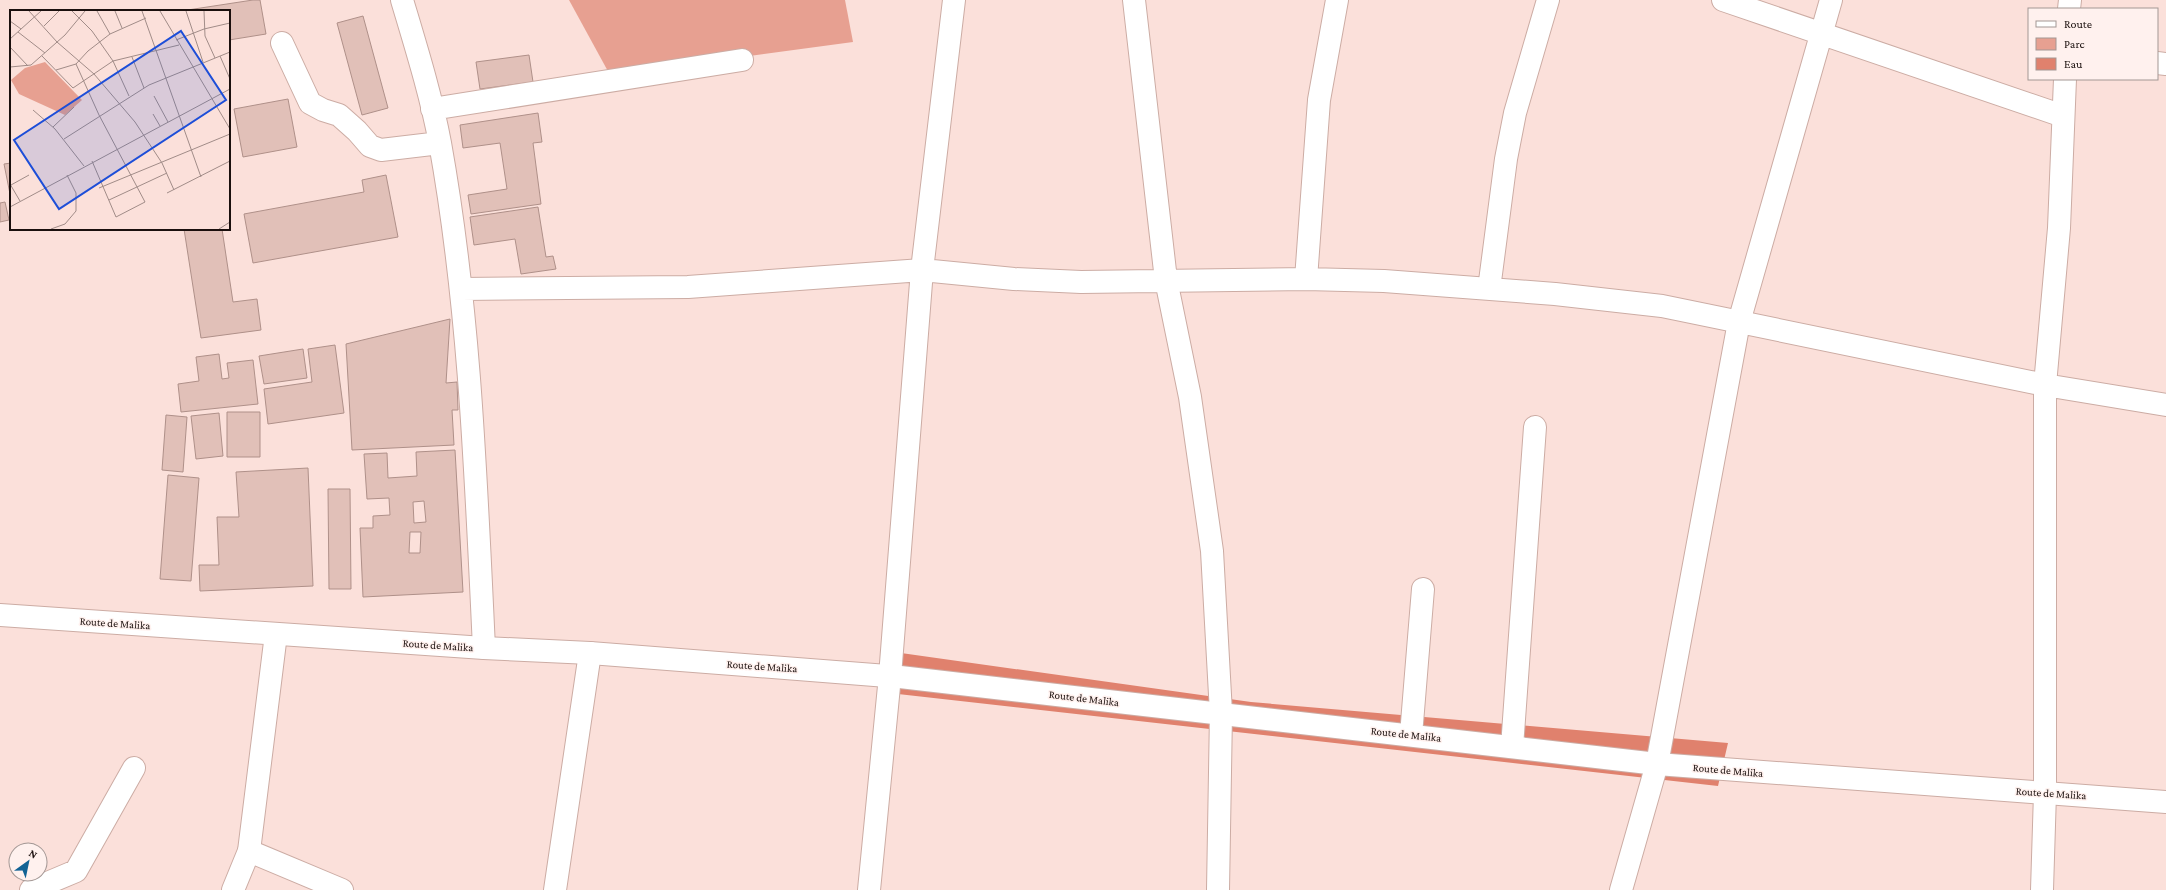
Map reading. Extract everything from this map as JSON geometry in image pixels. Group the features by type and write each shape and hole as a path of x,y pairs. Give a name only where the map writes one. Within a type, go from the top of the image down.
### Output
{"street":[{"path":"402,0 423,70 440,143 461,289 476,467 484,648"},
{"path":"869,890 890,676 922,270 954,0"},
{"path":"1134,0 1166,280 1190,397 1212,551 1221,713 1218,890"},
{"path":"1306,279 1319,100 1337,0"},
{"path":"1489,289 1506,159 1515,113 1548,0"},
{"path":"1723,0 2063,116"},
{"path":"1621,890 1657,764 1739,322 1820,33 1831,0"},
{"path":"282,43 310,103 323,110 339,115 357,131 370,146 381,150 440,143"},
{"path":"432,109 742,60"},
{"path":"2042,890 2044,793 2045,385 2059,228 2065,80"},
{"path":"461,289 688,287 922,270 1014,279 1081,282 1306,279 1384,281 1554,294 1662,306 2045,385 2166,405"},
{"path":"1512,746 1535,427"},
{"path":"1411,735 1423,589"},
{"name":"Route de Malika","path":"0,615 484,648 590,653 890,676 1512,746 1657,764 2166,802"},
{"path":"232,890 249,851 276,634"},
{"path":"555,890 590,653"},
{"path":"31,890 76,871 134,768"},
{"path":"249,851 342,890"}],"green space":[{"path":"569,0 845,0 853,42 610,75"}],"water":[{"path":"901,653 1251,702 1728,743 1718,786 898,694"}],"building":[{"path":"260,0 266,34 230,40 230,10 188,10"},
{"path":"363,16 388,108 362,115 337,23"},
{"path":"529,55 533,82 480,89 476,62"},
{"path":"288,99 297,147 243,157 234,109"},
{"path":"538,113 542,142 533,143 541,204 471,214 468,195 507,189 500,143 463,148 460,125"},
{"path":"10,163 10,194 4,164"},
{"path":"386,175 398,237 253,263 244,214 364,192 362,180"},
{"path":"5,202 9,220 0,222 0,203"},
{"path":"538,207 546,257 553,256 556,269 521,274 515,239 474,245 470,217"},
{"path":"184,230 222,230 233,302 257,299 261,330 201,338"},
{"path":"450,319 446,383 457,382 458,410 452,410 454,445 352,450 346,344"},
{"path":"335,345 344,413 268,424 264,389 312,382 308,349"},
{"path":"303,349 307,378 264,384 259,356"},
{"path":"219,354 222,379 229,378 227,363 253,360 258,404 181,412 178,384 199,381 196,357"},
{"path":"227,412 260,412 260,457 227,457"},
{"path":"219,413 223,456 196,459 191,416"},
{"path":"166,415 187,417 183,472 162,470"},
{"path":"455,450 463,592 363,597 360,528 373,528 373,516 390,515 389,498 367,499 364,454 387,453 388,478 417,476 416,452","holes":["424,501 426,522 414,523 413,502","410,532 421,532 420,553 409,553"]},
{"path":"308,468 313,586 200,591 199,565 219,565 217,517 239,517 236,472"},
{"path":"168,475 199,478 191,581 160,579"},
{"path":"328,489 350,489 351,589 329,589"}]}
